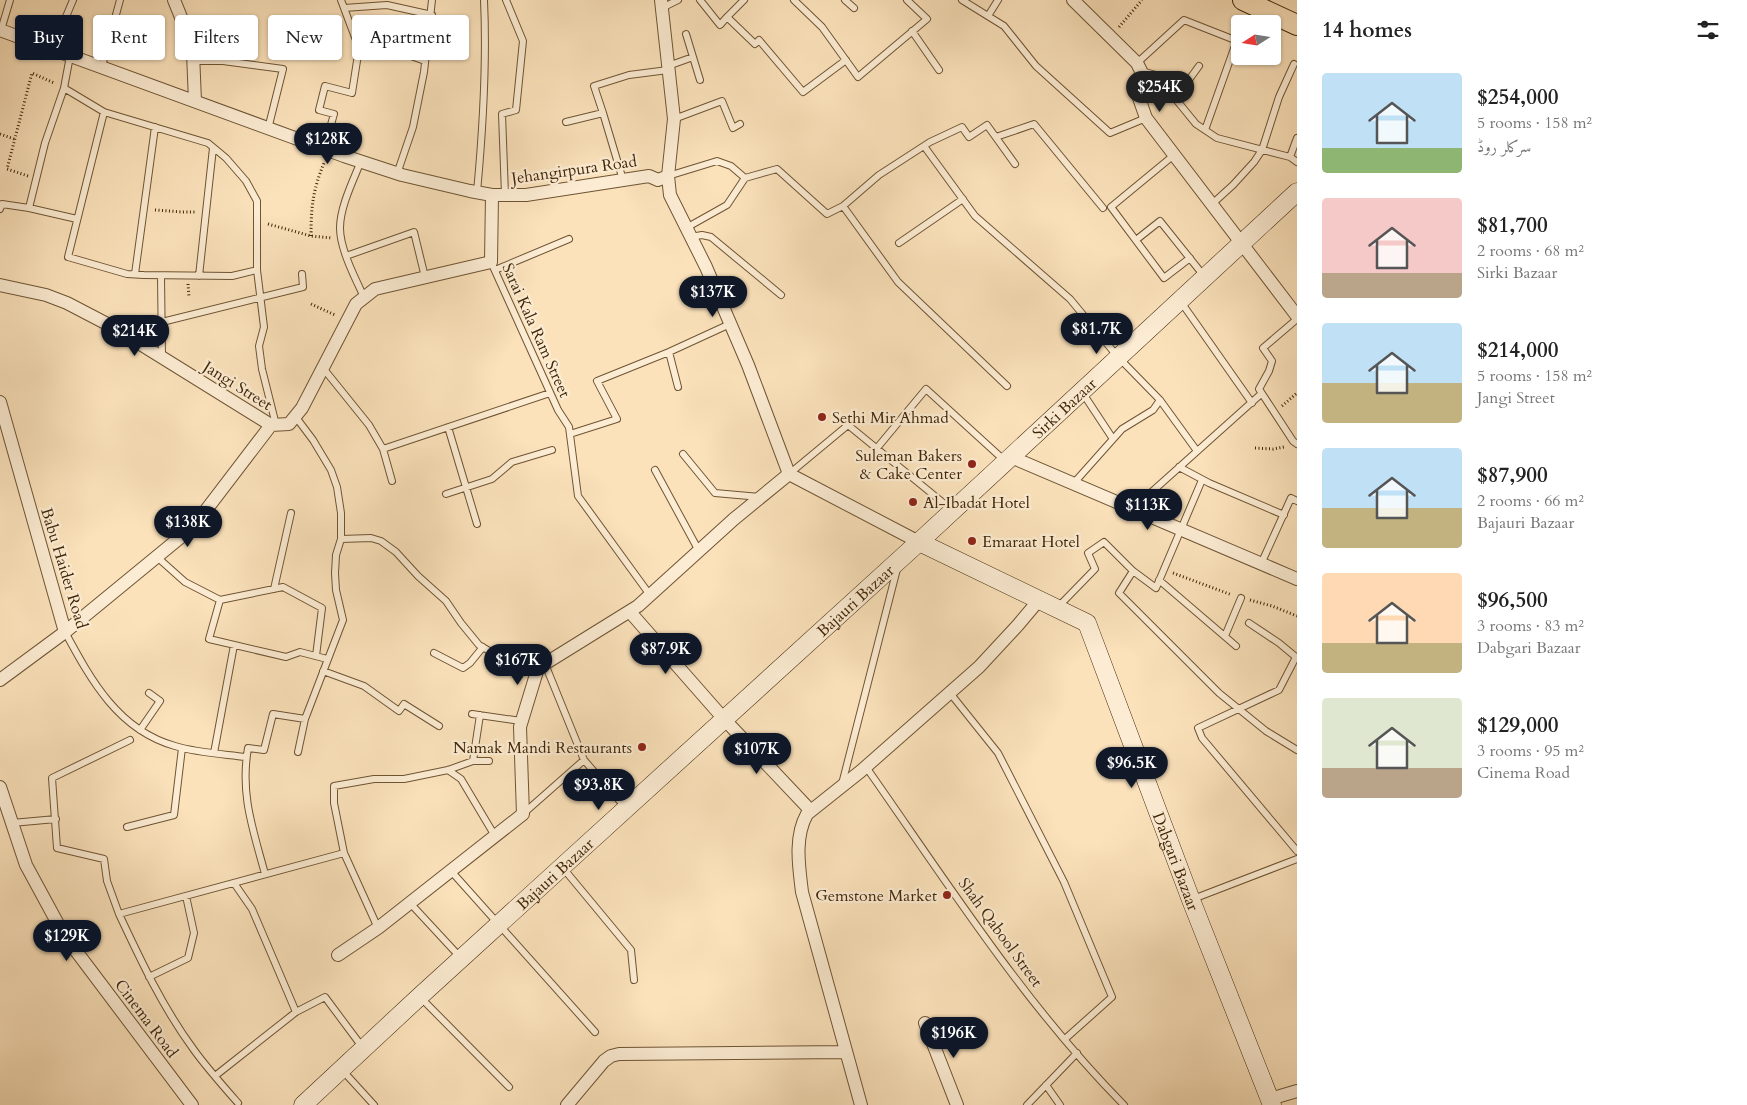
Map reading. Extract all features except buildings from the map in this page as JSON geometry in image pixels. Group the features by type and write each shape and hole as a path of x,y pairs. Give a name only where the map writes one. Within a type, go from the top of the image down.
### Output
{"main road":[{"path":"1244,0 1297,26"},
{"name":"Sirki Bazaar","path":"919,542 1297,192"},
{"name":"Bajauri Bazaar","path":"304,1105 419,996 919,542"},
{"name":"Dabgari Bazaar","path":"919,542 1087,623 1269,1103"}],"street":[{"path":"174,0 187,32 194,61 195,101"},
{"path":"1073,0 1139,67 1139,98 1146,118 1297,318"},
{"path":"661,4 674,119 668,176 670,195 706,267 789,474 919,542"},
{"name":"Jehangirpura Road","path":"0,30 15,36"},
{"name":"Jehangirpura Road","path":"83,60 361,162 398,174 477,192 499,195 526,195 649,176 658,180 668,176"},
{"path":"0,680 65,632 157,557 200,518 274,425 289,424 302,408 356,304 364,297 374,289 425,276 493,266 499,195"},
{"name":"Jangi Street","path":"0,286 46,295 67,303 112,327 274,425"},
{"name":"Babu Haider Road","path":"0,402 65,632"},
{"path":"1008,459 1073,484 1297,579"},
{"path":"338,955 378,928 523,814 520,727 542,666 630,612 789,474"},
{"path":"861,1105 802,892 799,839 804,820 811,811 866,767 980,667 1039,600"},
{"path":"630,612 724,719 811,811"},
{"name":"Cinema Road","path":"0,788 26,865 64,935 192,1105"},
{"path":"925,1023 957,1105"},
{"path":"566,1105 604,1061 610,1056 619,1054 846,1052"},
{"path":"1269,1103 1297,1091"}],"lane":[{"path":"0,30 10,0"},
{"path":"67,15 73,0"},
{"path":"102,66 120,0"},
{"path":"341,0 352,29"},
{"path":"344,8 386,5 432,15 432,0"},
{"path":"477,192 484,122 484,0"},
{"path":"499,195 502,114 516,110 523,40 506,0"},
{"path":"661,4 678,0"},
{"path":"700,0 720,25 744,0"},
{"path":"794,0 822,27 858,76 927,19 907,0"},
{"path":"845,0 854,8"},
{"path":"962,0 1004,26 1036,66 1110,133 1146,118"},
{"path":"988,16 998,0"},
{"path":"727,17 755,44 759,40 803,92 846,60"},
{"path":"1231,38 1184,20 1139,67 1156,75 1196,124 1217,138 1290,157 1297,162"},
{"path":"912,31 939,70"},
{"path":"686,34 700,80"},
{"path":"623,180 594,86 629,75 668,68 693,57"},
{"path":"1204,130 1231,59"},
{"path":"29,208 45,143 64,88 69,60"},
{"path":"194,61 223,60 283,69 268,129"},
{"path":"327,150 334,114 319,110 325,86 352,93 357,60"},
{"path":"398,174 413,127 425,61"},
{"path":"1211,205 1233,185 1262,150 1279,97 1294,64"},
{"path":"1175,99 1199,66"},
{"path":"64,88 104,112 208,144 226,158 246,181 258,201 257,270 264,327 259,346 274,425"},
{"path":"674,119 722,101 733,128 740,124"},
{"path":"104,112 68,257 127,274 232,276 257,270"},
{"path":"566,122 603,114"},
{"path":"996,137 1034,124 1103,208"},
{"path":"689,232 727,205 745,178 777,168 827,214 843,206 879,175 924,146 962,127 969,137 987,125 1015,164"},
{"path":"135,274 155,127"},
{"path":"1290,157 1297,138"},
{"path":"924,146 975,216 1070,299 1118,357 1160,400 1198,451"},
{"path":"199,276 213,148"},
{"path":"1174,155 1111,208 1164,278 1190,258"},
{"path":"668,176 717,161 731,166 745,178"},
{"path":"361,162 345,202 340,228 346,256 364,297"},
{"path":"899,243 963,199"},
{"path":"0,209 2,204 77,219"},
{"path":"843,206 898,282 1007,386"},
{"path":"1136,240 1160,221 1205,277"},
{"path":"346,256 414,232 425,276"},
{"path":"689,232 711,237 781,295"},
{"path":"493,266 569,240"},
{"name":"Sarai Kala Ram Street","path":"493,266 558,410 570,427 578,496 650,595"},
{"path":"162,322 303,287 302,274"},
{"path":"161,276 162,357"},
{"path":"1179,300 1252,403"},
{"path":"1294,445 1259,390 1269,371 1272,360 1263,348 1297,318"},
{"path":"570,434 617,419 598,380 670,352 730,324"},
{"path":"670,352 678,387"},
{"path":"323,368 369,425 383,448 392,481"},
{"path":"877,448 926,389 1008,459"},
{"path":"1082,391 1113,439"},
{"path":"383,448 550,393"},
{"path":"1136,511 1146,497 1261,394"},
{"path":"1073,484 1122,429 1153,410 1160,400"},
{"path":"295,416 313,440 331,470 337,487 341,513 341,539 336,555 335,573 336,590 343,620 305,718 298,752"},
{"path":"789,474 848,426 953,510"},
{"path":"448,427 477,524"},
{"path":"446,494 492,479 512,462 552,450"},
{"path":"683,454 715,493 762,497"},
{"path":"1180,467 1202,480 1284,515"},
{"path":"655,470 699,551"},
{"path":"1057,609 1095,569 1088,553 1104,542 1133,571 1156,588 1202,480"},
{"path":"1262,564 1291,498 1297,501"},
{"path":"274,589 291,513"},
{"path":"341,539 371,538 381,541 396,552 418,576 446,601 479,645 498,656 542,666 584,760 626,808"},
{"path":"157,557 185,582 220,600 283,587 322,608 316,656"},
{"path":"841,788 899,560"},
{"path":"1133,571 1119,593 1219,693 1266,730 1297,750"},
{"path":"1159,580 1236,646"},
{"path":"1224,636 1241,598"},
{"path":"220,600 209,639 286,657 300,652 327,659"},
{"path":"1249,623 1279,643 1297,658 1279,690 1198,728 1202,738 1297,851"},
{"name":"Babu Haider Road","path":"65,632 87,672 118,713 146,735 182,748 246,757"},
{"path":"214,753 234,645"},
{"path":"434,653 463,668 470,663 483,647"},
{"path":"323,671 364,686 399,711 404,704 438,726"},
{"path":"140,730 160,701 149,693"},
{"path":"950,693 998,753 1064,882 1112,997 1066,1039"},
{"path":"265,874 248,814 244,780 248,748 264,750 273,714 305,718"},
{"path":"472,714 522,721"},
{"path":"474,761 480,715"},
{"path":"130,740 52,778 57,848 104,859 107,881 119,914 148,977 194,1050 238,1103"},
{"path":"128,827 174,815 182,748"},
{"path":"523,814 584,760"},
{"path":"378,928 344,853 334,803 334,786 374,779 404,779 448,770 474,761 489,761"},
{"name":"Shah Qabool Street","path":"866,767 1020,984 1100,1080 1124,1105"},
{"path":"448,770 462,779 495,836"},
{"path":"12,823 56,819"},
{"path":"119,914 344,853"},
{"path":"1191,900 1297,859"},
{"path":"562,866 631,950 634,980"},
{"path":"451,871 595,1032"},
{"path":"234,883 252,909 296,1012"},
{"path":"148,977 188,958 194,933 186,896"},
{"path":"410,903 461,958"},
{"path":"419,996 509,1087"},
{"path":"215,1076 296,1012 326,998 364,1048"},
{"path":"1027,1105 1077,1053"},
{"path":"341,1070 374,1105"},
{"path":"1046,1085 1060,1105"}],"path":[{"path":"1111,37 1142,0"},
{"path":"36,178 7,170 32,73 64,88"},
{"path":"0,134 14,140"},
{"path":"311,236 313,194 327,150"},
{"path":"144,209 182,212 206,211"},
{"path":"258,221 311,236 342,239"},
{"path":"311,304 347,322"},
{"path":"1273,412 1297,393"},
{"path":"1256,448 1272,450 1294,445"}],"place":[{"name":"Sethi Mir Ahmad","path":"822,417"},
{"name":"Suleman Bakers & Cake Center","path":"972,464"},
{"name":"Al-Ibadat Hotel","path":"913,502"},
{"name":"Emaraat Hotel","path":"972,541"},
{"name":"Namak Mandi Restaurants","path":"642,747"},
{"name":"Gemstone Market","path":"947,895"}]}
